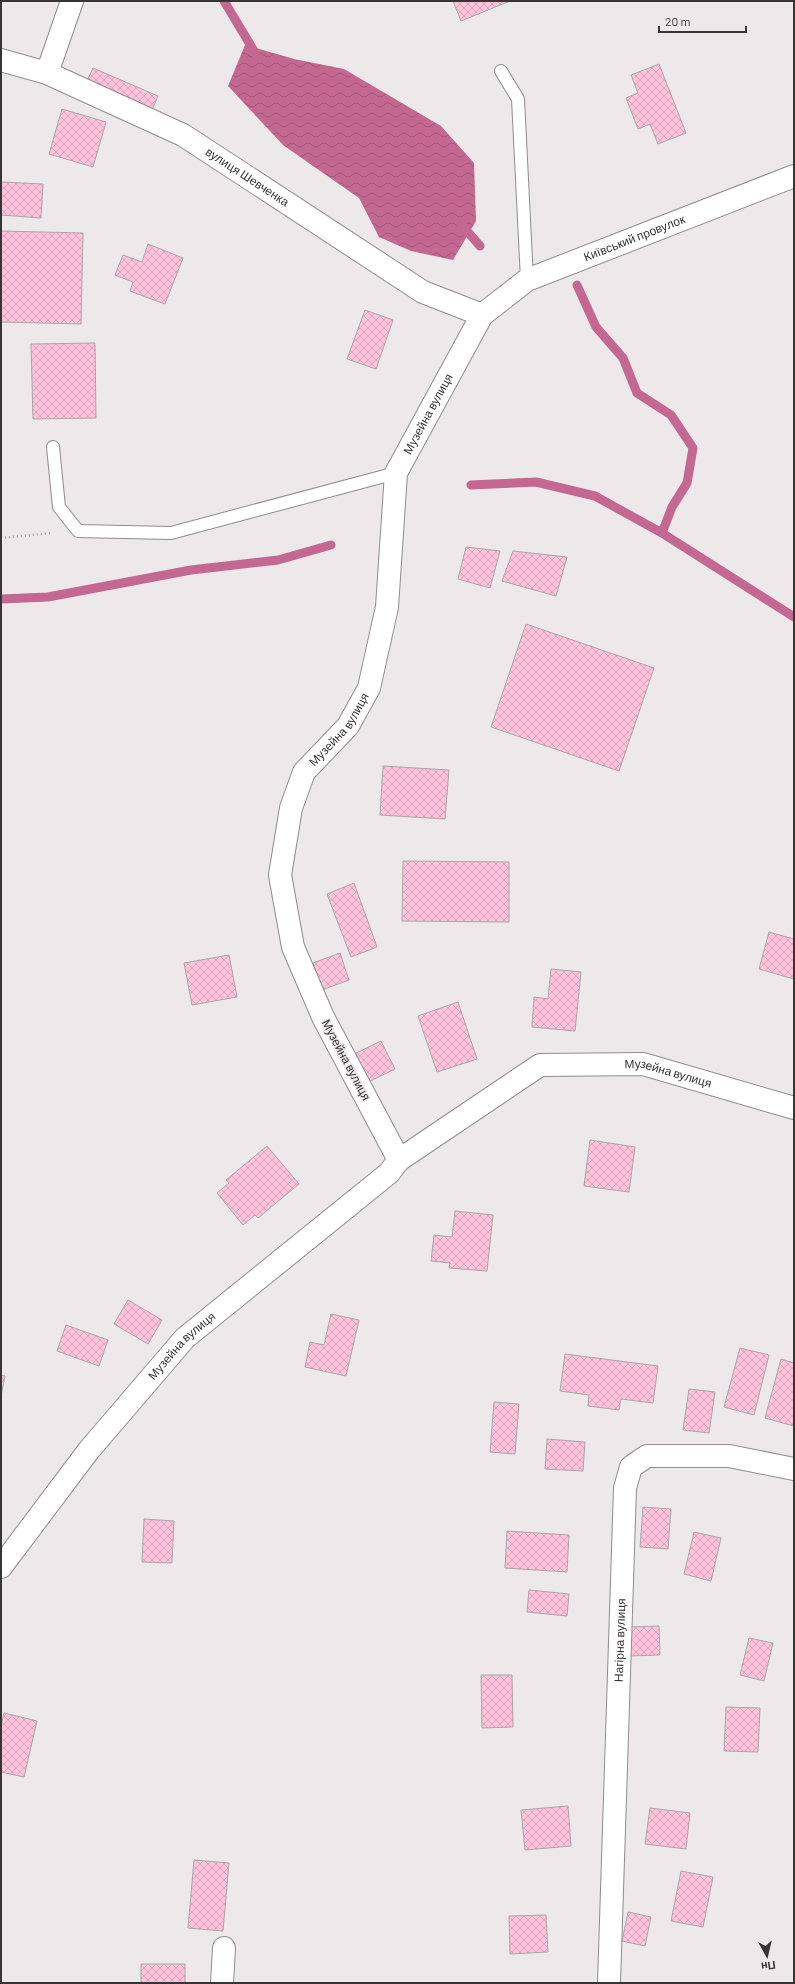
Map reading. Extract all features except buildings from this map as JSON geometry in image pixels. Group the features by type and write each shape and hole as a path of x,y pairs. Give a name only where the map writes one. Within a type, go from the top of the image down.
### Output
{"street":[{"path":"47,73 72,1"},
{"name":"вулиця Шевченка","path":"1,60 47,73 183,135 423,292 482,315"},
{"name":"Київський провулок","path":"482,315 526,280 794,176"},
{"name":"Музейна вулиця","path":"399,1160 323,1016 293,947 280,875 291,808 304,772 348,726 369,688 387,607 396,473 482,315"},
{"name":"Музейна вулиця","path":"1,1566 89,1450 185,1338 389,1173 399,1160 540,1065 643,1064 794,1108"},
{"name":"Нагірна вулиця","path":"609,1983 625,1488 631,1467 647,1456 729,1456 794,1469"},
{"path":"222,1983 224,1948"}],"lane":[{"path":"500,71 518,99 526,280"},
{"path":"54,447 59,507 78,531 171,533 396,473"}],"path":[{"path":"1,538 78,531"}],"water":[{"path":"245,45 294,59 344,69 441,126 474,163 476,221 453,260 411,251 379,237 359,198 283,145 228,86"}],"waterway":[{"path":"224,1 257,56"},
{"path":"461,224 480,246"},
{"path":"577,285 596,327 623,358 637,393 671,415 693,448 687,483 672,507 662,533"},
{"path":"471,485 536,482 595,496 662,533 794,617"},
{"path":"1,599 48,597 191,570 278,560 331,545"}]}
